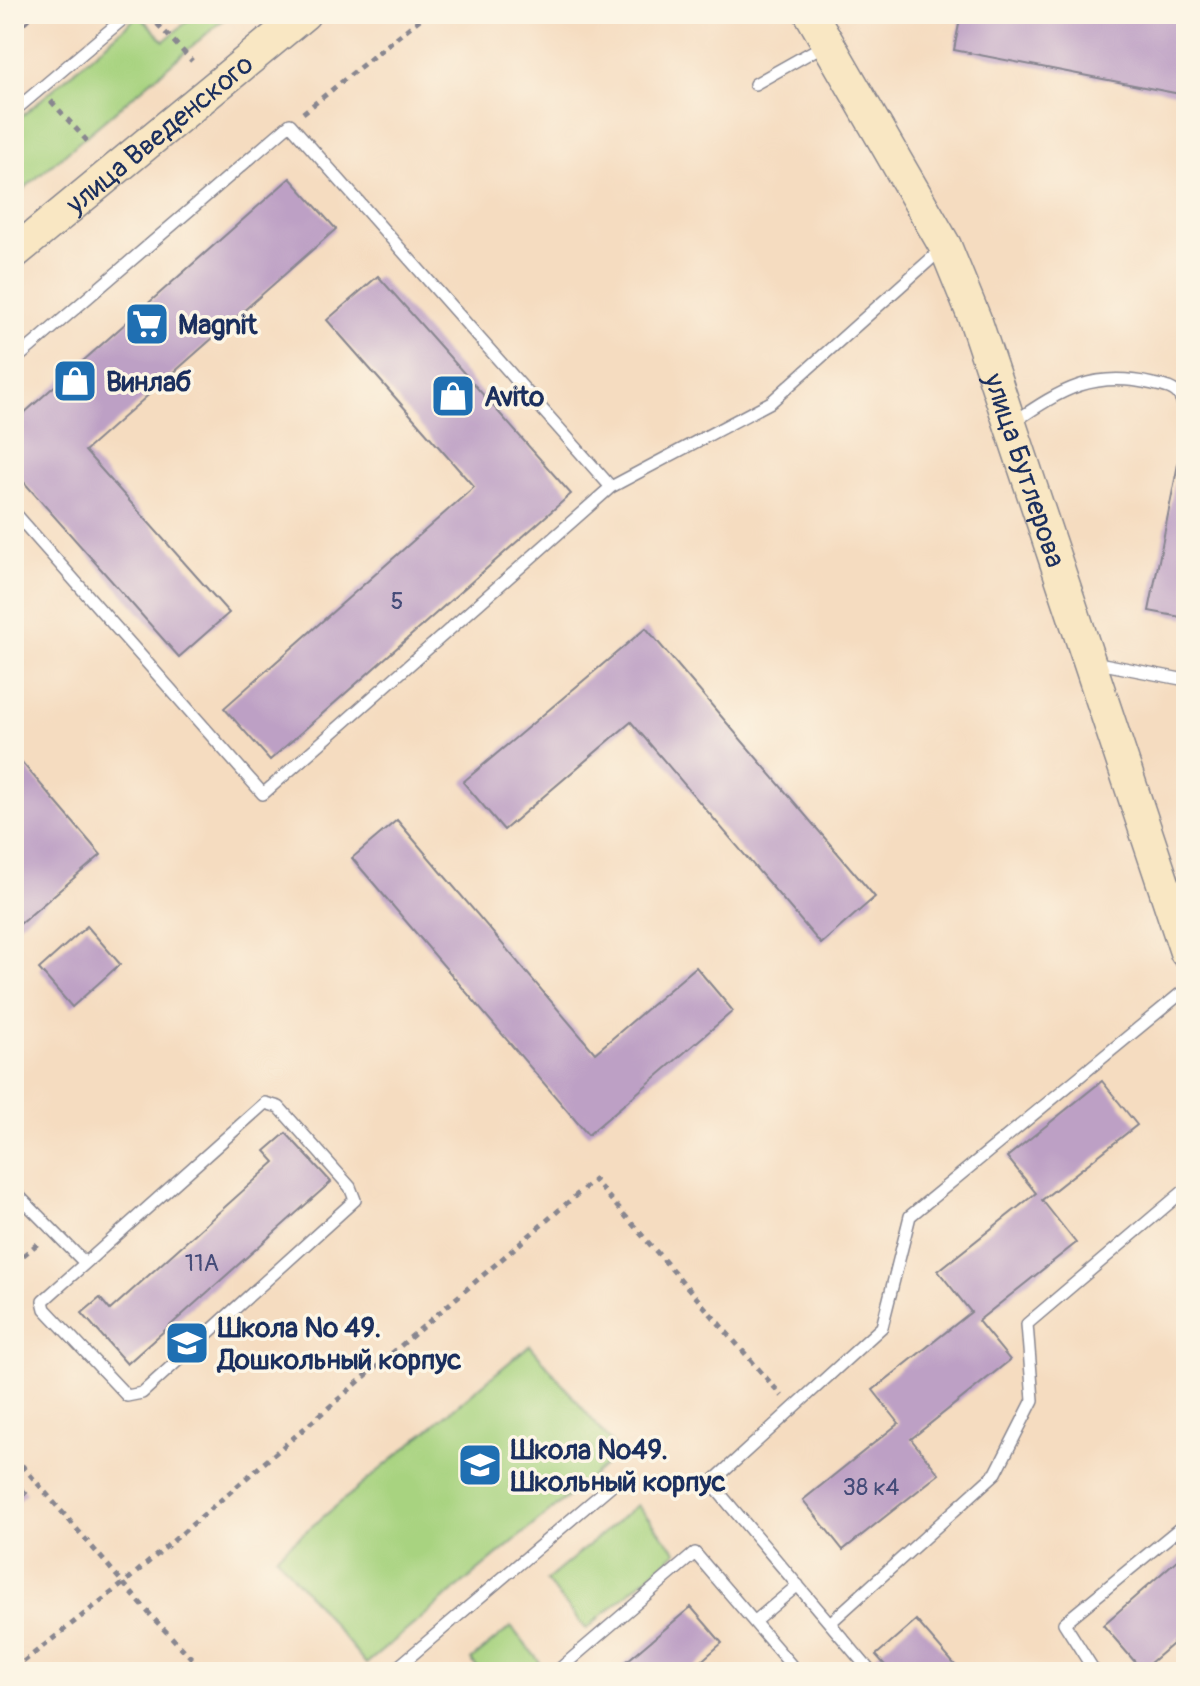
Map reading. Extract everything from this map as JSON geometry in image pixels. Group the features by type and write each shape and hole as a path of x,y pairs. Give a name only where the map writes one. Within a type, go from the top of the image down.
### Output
{"street":[{"name":"улица Введенского","path":"14,253 304,14"},
{"name":"улица Бутлерова","path":"811,14 945,246 1010,425 1186,952"}],"lane":[{"path":"14,111 129,14"},
{"path":"755,84 828,42"},
{"path":"14,361 290,124 611,487"},
{"path":"14,512 263,794 611,487 771,402 945,246"},
{"path":"1010,425 1041,403 1090,381 1120,376 1166,387 1179,394 1184,406 1182,426 1186,433"},
{"path":"1088,661 1186,680"},
{"path":"871,1672 711,1483 882,1327 910,1216 1186,989"},
{"path":"265,1103 279,1107 355,1193 351,1206 136,1396 118,1389 44,1305 46,1297 84,1262 265,1103"},
{"path":"830,1623 996,1473 1033,1400 1027,1324 1186,1189"},
{"path":"14,1191 84,1262"},
{"path":"392,1672 614,1483"},
{"path":"1095,1672 1064,1623 1186,1523"},
{"path":"556,1672 695,1553 797,1672"},
{"path":"754,1622 798,1585"}],"path":[{"path":"148,14 192,61"},
{"path":"290,124 426,14"},
{"path":"40,89 88,142"},
{"path":"14,1669 124,1583 594,1180 793,1409"},
{"path":"14,1263 52,1231"},
{"path":"14,1456 205,1672"}],"green space":[{"path":"196,14 230,14 14,197 14,123 139,15 164,41"},
{"path":"530,1345 620,1453 366,1664 276,1556"},
{"path":"637,1505 677,1552 586,1629 546,1581"},
{"path":"511,1627 540,1662 528,1672 481,1672 471,1660"}],"building":[{"path":"14,14 35,14 14,34"},
{"path":"961,14 1186,14 1186,66 1180,94 954,50"},
{"path":"290,178 336,229 85,451 229,613 179,657 14,471 14,422"},
{"path":"378,276 571,494 270,760 224,708 474,487 327,320"},
{"path":"1181,449 1186,450 1186,618 1149,611"},
{"path":"646,628 875,897 821,944 631,722 504,830 463,782"},
{"path":"14,753 101,855 14,929"},
{"path":"397,820 595,1053 696,967 733,1011 588,1135 352,858"},
{"path":"87,926 120,964 72,1007 39,969"},
{"path":"1102,1081 1137,1125 1042,1200 1076,1243 978,1321 1010,1360 911,1439 939,1474 843,1550 803,1500 899,1423 873,1390 971,1312 938,1271 1036,1193 1007,1157"},
{"path":"286,1133 331,1182 127,1364 82,1313 100,1298 110,1310 275,1162 265,1151"},
{"path":"14,1479 27,1493 14,1505"},
{"path":"1186,1552 1186,1632 1142,1670 1103,1625"},
{"path":"691,1607 722,1643 689,1672 614,1672"},
{"path":"916,1620 961,1672 891,1672 876,1655"}],"place":[{"name":"Magnit","path":"147,324"},
{"name":"Винлаб","path":"75,381"},
{"name":"Avito","path":"453,396"},
{"name":"Школа № 49. Дошкольный корпус","path":"187,1343"},
{"name":"Школа №49. Школьный корпус","path":"480,1465"}]}
